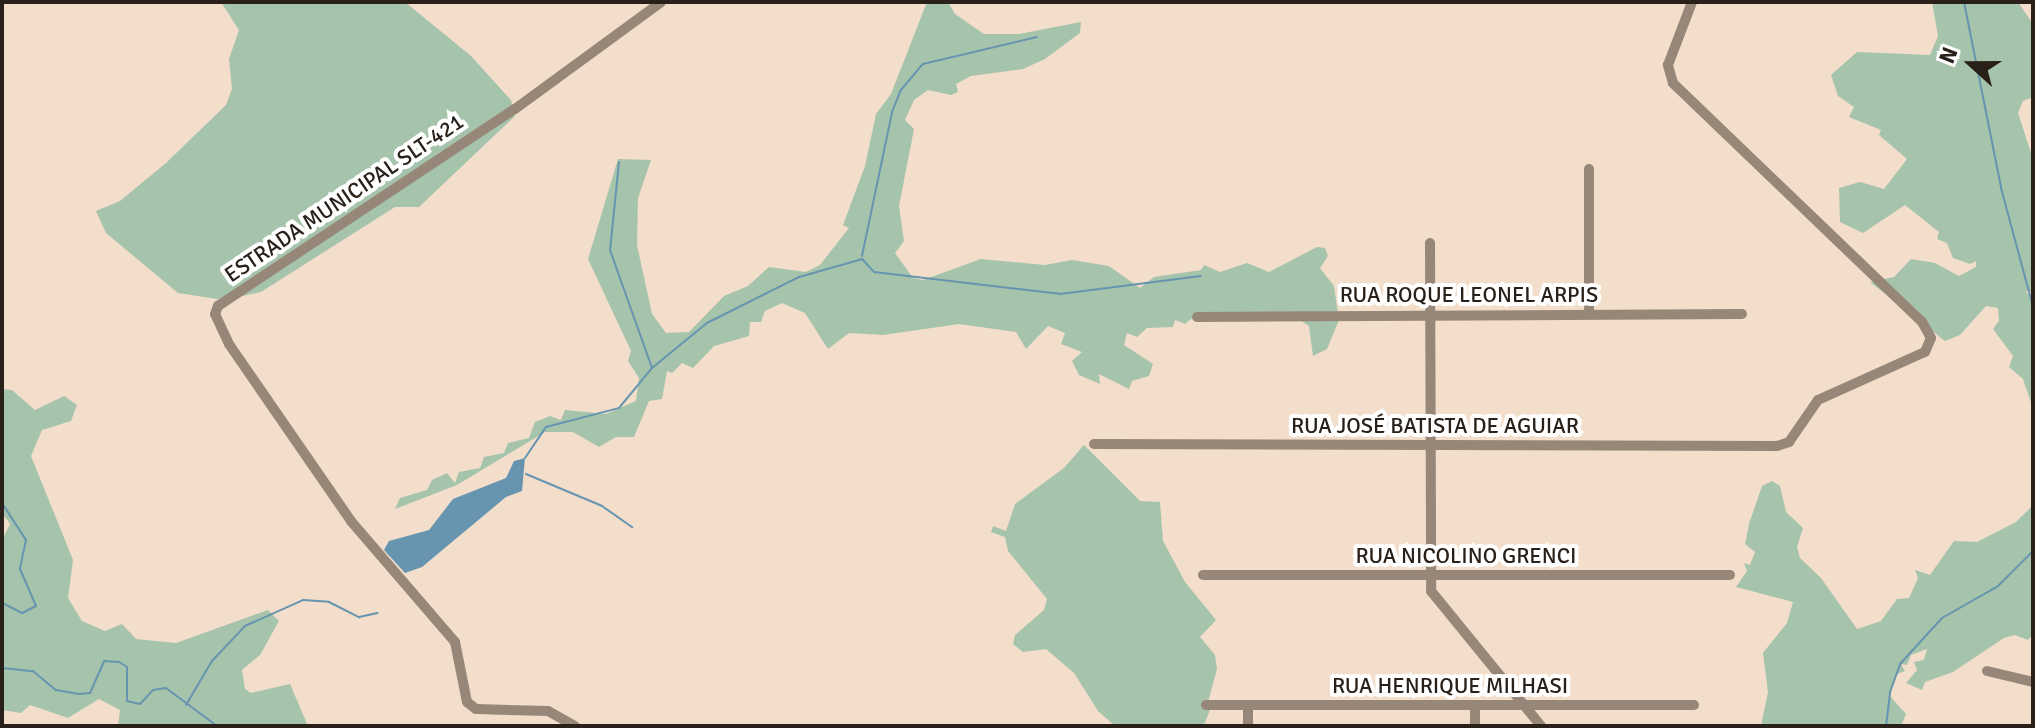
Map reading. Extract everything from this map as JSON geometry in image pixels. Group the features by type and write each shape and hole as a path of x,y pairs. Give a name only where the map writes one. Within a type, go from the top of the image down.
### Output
{"street":[{"name":"ESTRADA MUNICIPAL SLT-421","path":"575,726 548,711 476,709 467,702 455,642 351,521 229,344 215,314 218,306 515,109 661,2"},
{"name":"RUA JOSÉ BATISTA DE AGUIAR","path":"1094,444 1777,446 1789,442 1818,400 1925,352 1931,334 1803,204 1673,83 1668,65 1692,2"},
{"path":"1589,169 1589,314"},
{"path":"1430,243 1434,316 1432,577 1438,603 1541,726"},
{"name":"RUA ROQUE LEONEL ARPIS","path":"1197,317 1742,314"},
{"name":"RUA NICOLINO GRENCI","path":"1203,575 1730,575"},
{"path":"1987,671 2033,682"},
{"name":"RUA HENRIQUE MILHASI","path":"1206,705 1694,705"},
{"path":"1475,705 1475,726"},
{"path":"1248,706 1248,726"}],"green space":[{"path":"221,2 405,2 471,56 511,100 515,116 419,207 395,207 261,292 224,300 178,293 106,233 96,211 120,201 166,163 226,105 232,89 229,59 239,30"},
{"path":"927,2 948,2 955,14 984,34 1019,34 1081,22 1080,33 1045,59 1023,69 971,76 956,84 958,92 951,95 928,90 914,100 905,120 914,129 899,206 904,241 895,253 913,278 923,280 981,259 1045,265 1072,260 1109,266 1140,288 1154,277 1201,270 1204,265 1220,272 1247,263 1269,272 1317,247 1325,248 1328,256 1320,268 1334,286 1339,320 1327,349 1313,356 1309,326 1299,319 1196,315 1185,324 1175,320 1173,327 1147,328 1137,337 1127,333 1124,345 1153,364 1149,376 1132,381 1129,389 1099,374 1100,384 1079,375 1072,361 1082,352 1061,344 1065,333 1048,326 1026,349 1016,332 959,324 883,335 849,333 828,349 805,313 782,303 765,311 761,322 750,322 749,336 714,346 693,368 682,363 672,373 667,371 662,399 649,401 634,437 616,437 599,447 573,432 545,432 457,485 395,509 400,498 427,490 432,480 447,473 455,483 459,472 480,468 484,457 504,453 508,443 529,438 535,422 550,416 561,420 565,410 606,414 636,401 639,378 628,361 631,351 588,259 618,159 651,160 638,198 637,245 652,314 666,333 689,332 724,296 748,286 769,267 806,272 820,265 849,228 843,225 865,166 876,114 891,94"},
{"path":"1932,2 2018,2 2033,24 2033,97 2023,101 2018,113 2033,159 2033,292 2025,291 2033,298 2033,408 2023,379 2009,367 2013,356 1993,329 1999,321 1998,308 1986,306 1960,335 1945,341 1870,282 1894,277 1911,259 1935,263 1959,276 1976,267 1976,261 1970,264 1953,258 1947,243 1937,239 1939,232 1905,205 1863,233 1840,222 1839,188 1860,182 1884,189 1907,159 1879,135 1881,130 1849,117 1854,107 1838,96 1831,75 1857,52 1930,55 1938,36"},
{"path":"2,389 12,390 35,410 64,396 77,405 71,421 42,430 31,456 73,560 68,598 82,621 105,631 122,624 136,639 176,643 268,610 279,621 260,655 242,670 245,689 251,693 290,684 308,726 118,726 120,710 99,699 68,718 30,705 21,713 2,710 2,540 10,524 2,513"},
{"path":"1084,445 1140,501 1160,502 1163,541 1185,582 1216,620 1200,637 1215,655 1217,669 1205,723 1197,726 1115,726 1098,711 1074,673 1046,649 1023,652 1013,644 1015,635 1044,610 1047,599 1008,551 1005,537 991,532 993,526 1006,531 1015,504 1064,468"},
{"path":"1772,481 1780,486 1786,512 1803,528 1797,547 1800,558 1821,578 1857,629 1881,621 1897,599 1909,598 1918,578 1915,570 1930,575 1954,541 1977,542 2016,522 2033,505 2033,634 2028,640 2015,635 2004,638 1953,672 1925,682 1922,690 1906,683 1917,670 1914,662 1924,660 1927,649 1911,655 1907,665 1901,664 1905,671 1897,674 1889,695 1906,714 1901,726 1761,726 1768,692 1763,653 1787,623 1793,602 1736,587 1747,571 1744,563 1750,565 1755,552 1745,544 1749,524 1762,486"}],"water":[{"path":"525,458 522,491 506,497 422,567 405,573 384,550 389,541 429,530 453,499 506,478 514,461"}],"waterway":[{"path":"1964,2 2001,188 2033,307"},
{"path":"862,256 892,112 901,90 923,64 1037,37"},
{"path":"619,162 610,250 652,368"},
{"path":"525,458 546,427 619,408 652,368 707,323 799,277 862,259 874,272 1060,294 1201,276"},
{"path":"526,474 602,506 632,527"},
{"path":"2,503 26,540 20,569 36,606 22,613 2,603"},
{"path":"1886,726 1890,692 1900,664 1942,618 1998,586 2033,551"},
{"path":"186,705 212,661 245,626 303,600 329,602 359,617 378,613"},
{"path":"2,668 33,671 56,690 78,694 90,693 104,661 119,662 127,667 127,701 140,704 153,690 166,688 217,726"}]}
